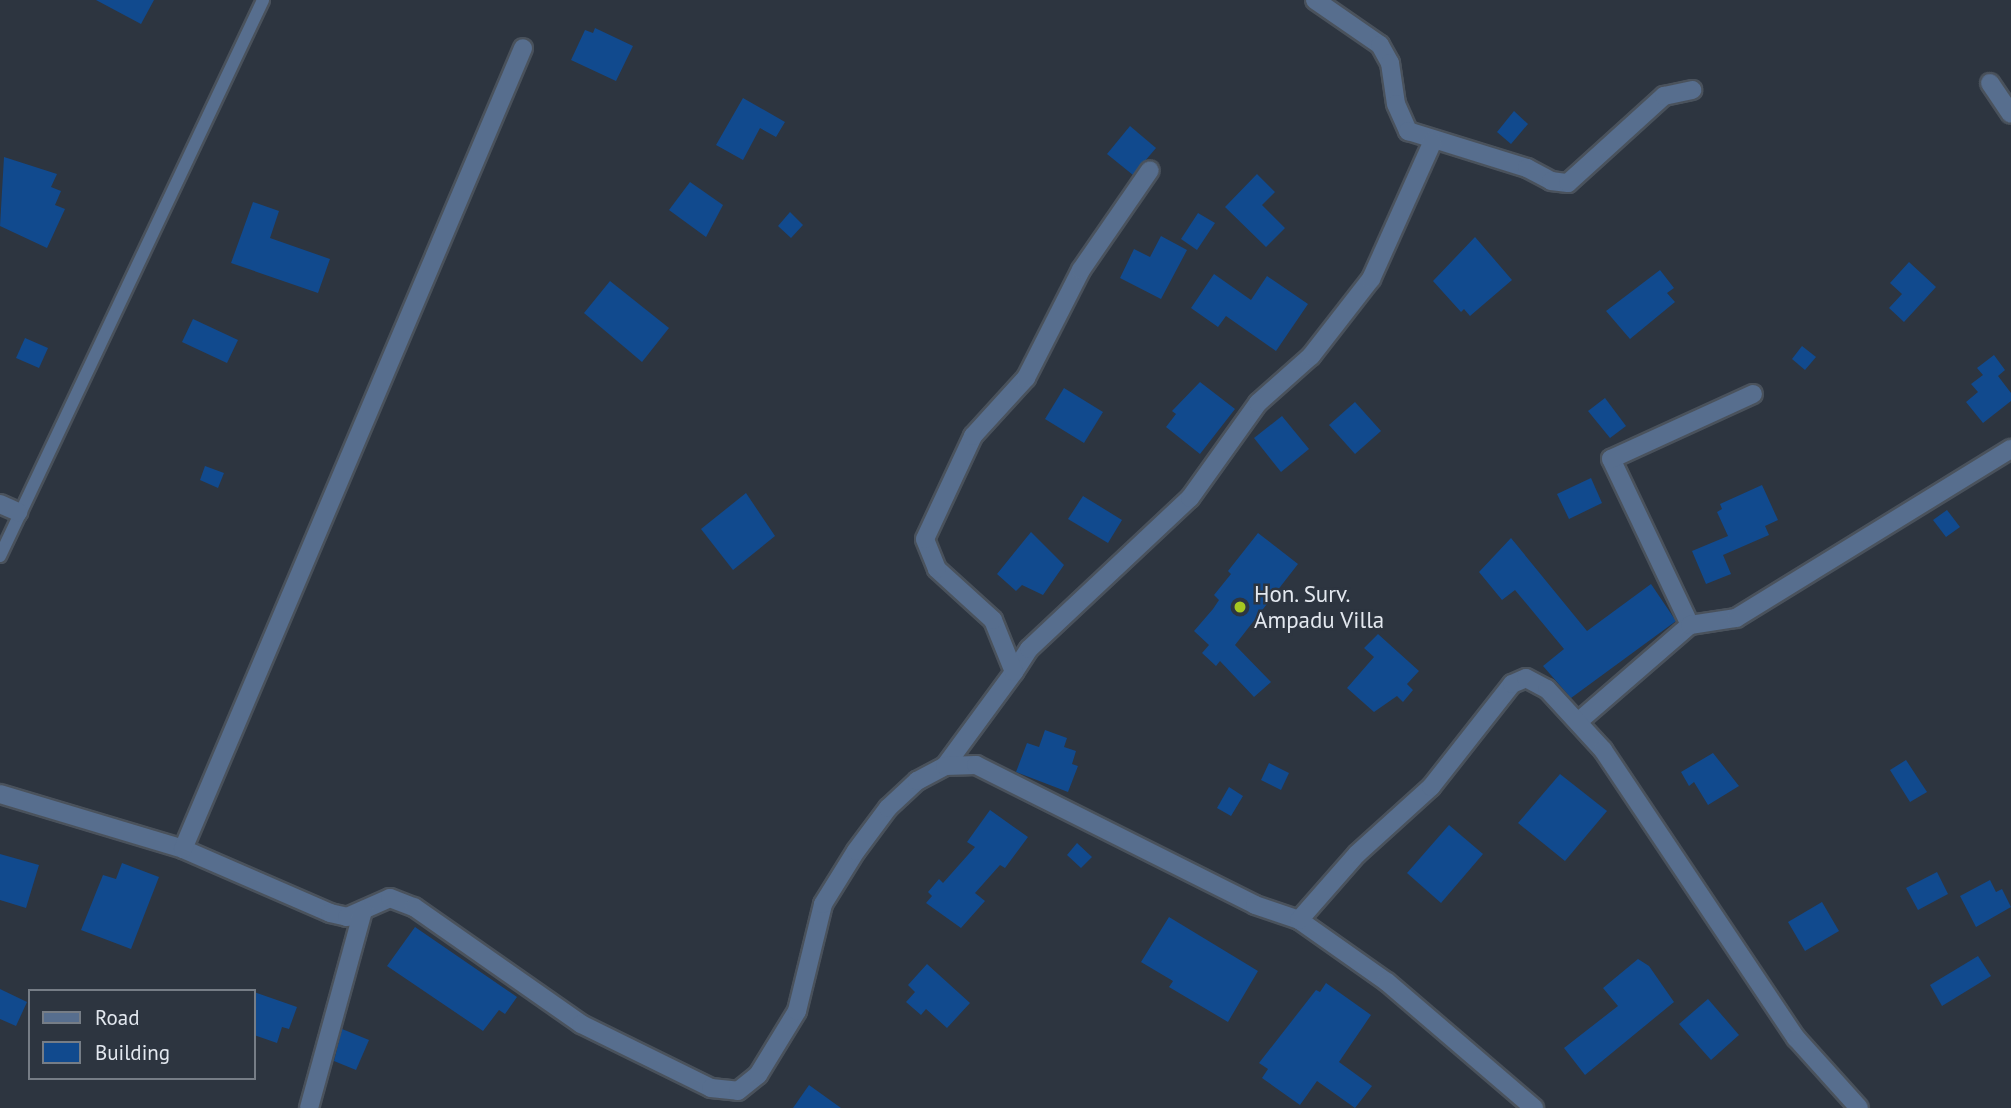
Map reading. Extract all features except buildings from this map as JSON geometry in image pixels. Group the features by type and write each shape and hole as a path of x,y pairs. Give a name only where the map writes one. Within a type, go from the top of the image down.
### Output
{"street":[{"path":"1315,0 1380,45 1390,63 1401,119 1408,131 1527,169 1551,181 1569,183 1664,96 1692,90"},
{"path":"183,849 523,48"},
{"path":"1990,83 2011,114"},
{"path":"945,766 1029,649 1190,498 1258,403 1311,356 1371,279 1433,141"},
{"path":"1014,672 993,620 937,569 925,539 973,436 1026,378 1081,270 1150,170"},
{"path":"1690,625 1611,459 1753,394"},
{"path":"1578,721 1690,625 1736,618 2011,449"},
{"path":"0,504 18,512"},
{"path":"1299,920 1357,854 1431,787 1511,684 1526,678 1547,689 1604,750 1796,1038 1858,1108"},
{"path":"0,793 183,849 330,913 347,917 373,902 390,898 414,907 581,1024 711,1088 738,1091 758,1075 797,1011 823,904 856,851 888,808 917,780 945,766 976,765 1255,905 1299,920 1387,982 1534,1108"},
{"path":"309,1108 363,910"}],"lane":[{"path":"0,556 18,512 263,0"}],"place":[{"name":"Hon. Surv. Ampadu Villa","path":"1240,607"}]}
